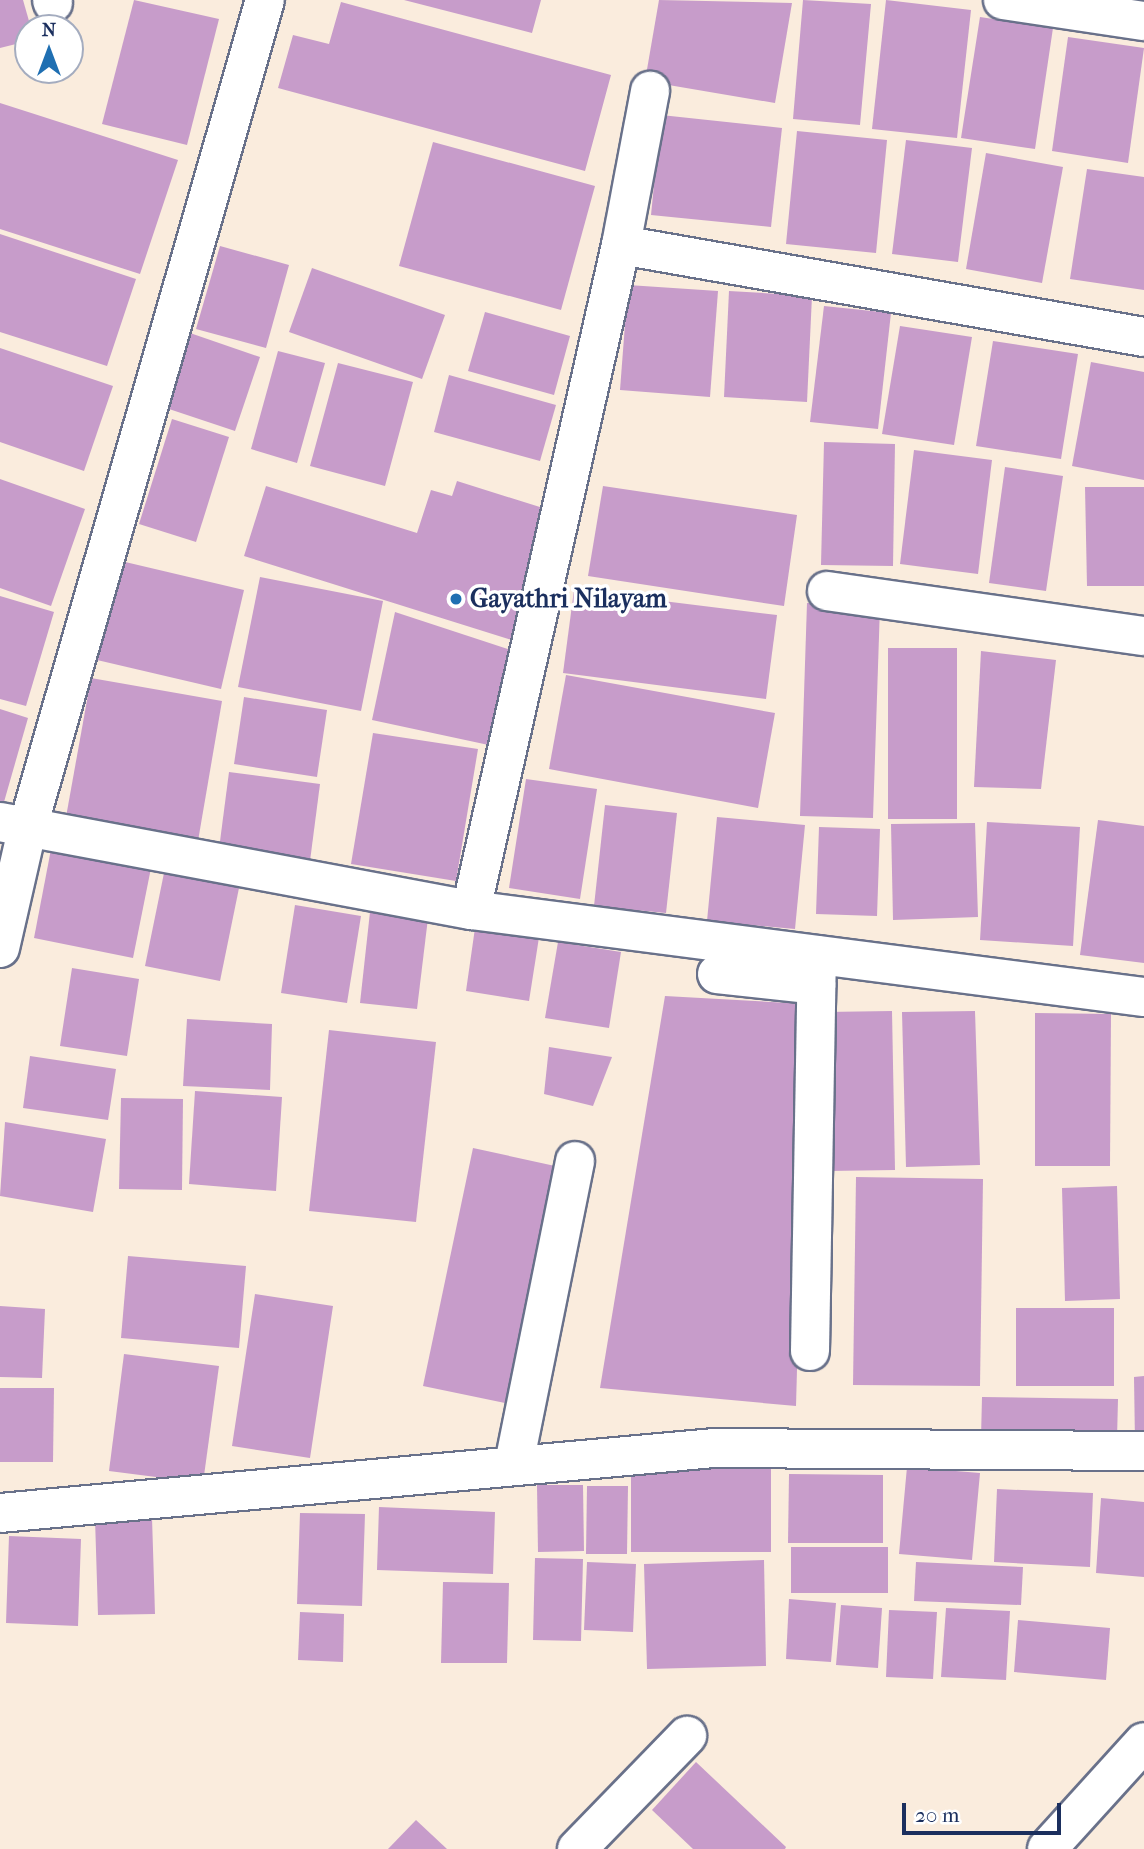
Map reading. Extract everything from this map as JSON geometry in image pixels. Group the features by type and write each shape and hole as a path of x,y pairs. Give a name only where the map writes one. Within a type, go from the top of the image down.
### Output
{"street":[{"path":"0,948 13,826 265,0"},
{"path":"1003,0 1144,21"},
{"path":"471,910 621,245 650,91"},
{"path":"621,245 1144,337"},
{"path":"827,591 1144,636"},
{"path":"13,826 816,970 1144,997"},
{"path":"717,974 816,970"},
{"path":"810,1351 816,970"},
{"path":"514,1464 575,1161"},
{"path":"0,1513 514,1464 715,1448 1144,1451"},
{"path":"577,1849 687,1736"},
{"path":"1047,1849 1144,1742"}],"building":[{"path":"0,0 23,0 27,14 14,14 14,44 0,48"},
{"path":"134,0 219,19 187,145 102,124"},
{"path":"404,0 541,0 532,33"},
{"path":"659,0 792,3 775,103 645,81"},
{"path":"803,0 871,4 860,125 793,119"},
{"path":"886,0 971,10 957,138 872,129"},
{"path":"341,2 611,75 585,171 278,88 293,35 329,44"},
{"path":"980,17 1053,28 1035,149 961,138"},
{"path":"1068,37 1144,48 1128,163 1052,151"},
{"path":"0,103 178,160 140,274 0,229"},
{"path":"661,115 782,128 771,227 651,215"},
{"path":"797,131 887,140 876,253 786,244"},
{"path":"906,140 972,148 958,262 892,254"},
{"path":"433,142 595,186 561,310 399,266"},
{"path":"986,153 1063,167 1042,283 966,269"},
{"path":"1087,169 1144,177 1144,290 1070,279"},
{"path":"0,234 136,279 107,366 0,332"},
{"path":"220,246 289,265 266,348 196,329"},
{"path":"312,268 445,315 422,379 289,332"},
{"path":"628,285 718,291 710,397 620,390"},
{"path":"729,291 812,296 807,402 724,397"},
{"path":"824,306 891,313 878,429 810,422"},
{"path":"485,312 570,336 554,395 468,371"},
{"path":"900,326 972,337 954,445 882,434"},
{"path":"190,333 260,357 235,431 166,408"},
{"path":"993,341 1078,354 1061,459 976,446"},
{"path":"0,348 113,386 84,471 0,442"},
{"path":"278,351 325,363 297,463 251,449"},
{"path":"1091,362 1144,372 1144,480 1072,466"},
{"path":"338,363 413,382 385,486 310,466"},
{"path":"449,375 556,405 540,461 434,432"},
{"path":"172,419 229,437 196,542 139,524"},
{"path":"824,442 895,444 893,566 821,565"},
{"path":"914,450 992,460 978,574 900,564"},
{"path":"1005,467 1063,476 1046,591 989,583"},
{"path":"0,479 85,509 51,606 0,588"},
{"name":"Gayathri Nilayam","path":"457,481 559,513 518,642 244,556 266,486 417,533 431,490 452,496"},
{"path":"603,486 797,515 784,606 588,576"},
{"path":"1085,487 1144,487 1144,586 1087,586"},
{"path":"121,561 244,590 221,689 97,660"},
{"path":"260,577 383,601 361,711 238,687"},
{"path":"574,590 777,615 766,699 563,673"},
{"path":"0,596 54,612 26,706 0,699"},
{"path":"807,603 880,606 873,818 800,816"},
{"path":"395,612 514,651 498,747 372,720"},
{"path":"888,648 957,648 957,819 888,819"},
{"path":"981,651 1056,660 1041,789 974,787"},
{"path":"566,675 775,713 758,808 549,769"},
{"path":"91,678 222,701 198,841 66,817"},
{"path":"244,697 327,710 317,777 234,764"},
{"path":"0,709 28,718 2,809 0,809"},
{"path":"373,733 478,749 456,881 351,864"},
{"path":"229,772 320,784 310,861 219,849"},
{"path":"526,779 597,789 580,899 509,888"},
{"path":"605,805 677,813 666,913 594,906"},
{"path":"717,817 805,825 795,929 707,921"},
{"path":"1098,820 1144,826 1144,963 1080,955"},
{"path":"987,822 1080,827 1073,946 980,940"},
{"path":"975,823 978,917 893,920 891,824"},
{"path":"819,827 880,829 877,916 816,914"},
{"path":"52,844 152,863 133,958 34,938"},
{"path":"164,873 239,888 220,981 145,966"},
{"path":"295,905 361,916 347,1003 281,993"},
{"path":"370,912 428,918 417,1009 360,1003"},
{"path":"476,921 540,931 529,1001 466,991"},
{"path":"558,942 621,952 609,1028 545,1018"},
{"path":"72,968 139,979 127,1056 60,1046"},
{"path":"665,996 807,1004 796,1406 600,1388"},
{"path":"892,1011 895,1170 828,1171 825,1012"},
{"path":"975,1011 980,1165 906,1167 902,1012"},
{"path":"1035,1013 1111,1014 1110,1166 1035,1166"},
{"path":"187,1019 272,1024 270,1090 183,1086"},
{"path":"329,1030 436,1042 416,1222 309,1211"},
{"path":"549,1047 612,1057 593,1106 544,1094"},
{"path":"30,1056 116,1069 108,1120 23,1108"},
{"path":"195,1091 282,1097 276,1191 189,1184"},
{"path":"121,1098 183,1099 182,1190 119,1189"},
{"path":"5,1122 106,1139 93,1212 0,1196"},
{"path":"473,1148 555,1166 505,1403 423,1386"},
{"path":"856,1177 983,1179 980,1386 853,1385"},
{"path":"1117,1186 1120,1299 1065,1301 1062,1188"},
{"path":"128,1256 246,1266 239,1348 121,1338"},
{"path":"255,1294 333,1306 310,1458 232,1446"},
{"path":"0,1306 45,1309 42,1378 0,1377"},
{"path":"1016,1308 1114,1308 1114,1386 1016,1386"},
{"path":"124,1354 219,1366 203,1483 109,1471"},
{"path":"1144,1376 1144,1443 1135,1443 1134,1377"},
{"path":"0,1388 54,1388 53,1462 0,1462"},
{"path":"982,1397 1118,1399 1117,1439 981,1438"},
{"path":"907,1467 980,1473 972,1560 899,1554"},
{"path":"631,1469 771,1469 771,1552 631,1552"},
{"path":"789,1474 883,1475 883,1543 788,1543"},
{"path":"537,1485 583,1485 584,1551 538,1552"},
{"path":"587,1486 628,1486 627,1554 586,1554"},
{"path":"997,1489 1093,1493 1090,1567 994,1562"},
{"path":"1101,1498 1144,1502 1144,1577 1096,1573"},
{"path":"379,1507 495,1512 493,1574 377,1570"},
{"path":"300,1513 365,1514 362,1606 297,1604"},
{"path":"152,1517 155,1614 98,1615 95,1518"},
{"path":"9,1536 81,1539 78,1626 6,1623"},
{"path":"791,1547 888,1547 888,1593 791,1593"},
{"path":"535,1558 583,1559 581,1641 533,1640"},
{"path":"764,1560 766,1666 647,1669 644,1564"},
{"path":"587,1562 636,1564 633,1632 584,1630"},
{"path":"916,1562 1023,1567 1021,1605 914,1601"},
{"path":"443,1582 509,1583 507,1663 441,1663"},
{"path":"789,1599 836,1603 831,1662 786,1659"},
{"path":"841,1605 882,1608 878,1668 836,1665"},
{"path":"946,1608 1010,1611 1006,1680 941,1677"},
{"path":"889,1610 937,1612 933,1679 886,1677"},
{"path":"300,1612 344,1614 343,1662 298,1660"},
{"path":"1018,1620 1110,1628 1106,1680 1014,1672"},
{"path":"696,1762 786,1847 785,1849 693,1849 652,1810"},
{"path":"416,1820 447,1849 388,1849"}],"place":[{"name":"Gayathri Nilayam","path":"456,599"}]}
